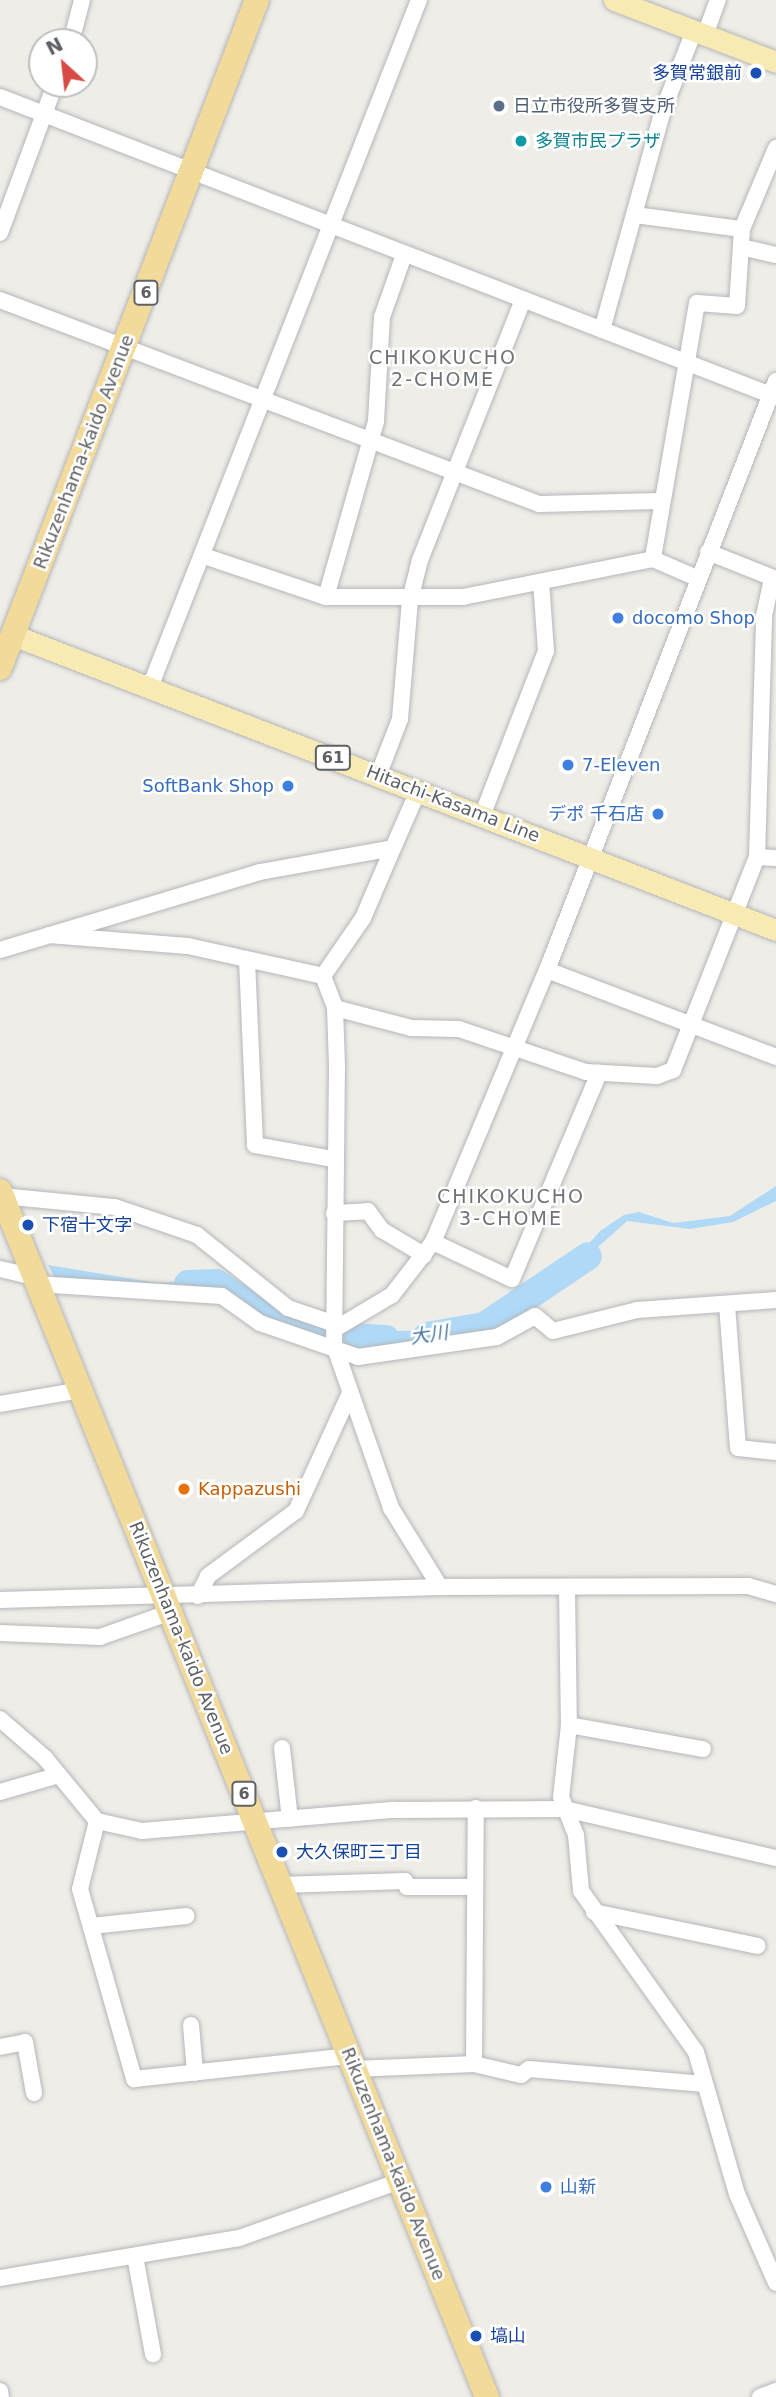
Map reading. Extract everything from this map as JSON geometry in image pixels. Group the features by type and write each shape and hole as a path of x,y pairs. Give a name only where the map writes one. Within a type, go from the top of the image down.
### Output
{"highway":[{"name":"Rikuzenhama-kaido Avenue","path":"0,668 6,632 126,348 257,0"},
{"name":"Rikuzenhama-kaido Avenue","path":"1,1194 487,2397"}],"main road":[{"path":"614,0 776,62"},
{"name":"Hitachi-Kasama Line","path":"6,632 776,930"}],"street":[{"path":"75,28 82,0"},
{"path":"150,687 265,402 419,0"},
{"path":"602,330 662,113 699,33 718,0"},
{"path":"0,97 686,364 774,391 697,578 547,970 428,1248 392,1295 334,1332 260,1323 222,1296 36,1281 0,1269"},
{"path":"0,233 50,98"},
{"path":"653,559 661,500 697,303 737,306 742,229 776,148"},
{"path":"635,215 742,229"},
{"path":"741,247 776,255"},
{"path":"326,597 379,400 382,317 404,255"},
{"path":"0,300 539,505 661,500"},
{"path":"378,776 400,719 410,600 455,472 523,300"},
{"path":"335,1008 411,1028 459,1029 513,1050 599,1073 657,1076 673,1070 694,1026 733,914 757,857 770,665 774,578 708,552"},
{"path":"204,556 326,597 410,600 541,582 653,559 697,578"},
{"path":"482,816 546,651 541,582"},
{"path":"323,976 363,918 418,791"},
{"path":"0,950 37,934 260,872 393,848"},
{"path":"757,857 776,858"},
{"path":"37,934 188,946 323,976"},
{"path":"247,960 255,1145 333,1159"},
{"path":"547,970 776,1057"},
{"path":"323,976 335,1008 334,1332 349,1395 391,1508 440,1587"},
{"path":"334,1213 368,1211 382,1230 512,1279 599,1073"},
{"path":"1,1194 115,1207 197,1236 288,1308 334,1332 358,1357 497,1337 535,1316 553,1331 637,1310 776,1300"},
{"path":"727,1305 738,1448 776,1452"},
{"path":"0,1404 81,1390"},
{"path":"198,1597 208,1576 296,1511 349,1395"},
{"path":"0,1633 100,1637 167,1604 198,1597 440,1587 748,1586 776,1594"},
{"path":"567,1588 569,1725 565,1809 576,1835 581,1892 679,2024 704,2084 737,2194 776,2283"},
{"path":"0,1600 167,1604"},
{"path":"0,1719 59,1775 97,1821 142,1831 255,1821 477,1808 565,1809 776,1858"},
{"path":"569,1725 703,1749"},
{"path":"282,1748 290,1819"},
{"path":"0,1792 59,1775"},
{"path":"474,2064 477,1808"},
{"path":"97,1821 79,1875 134,2079 351,2062 474,2064 521,2075 528,2069 704,2084"},
{"path":"280,1885 405,1881 407,1887 474,1887"},
{"path":"594,1912 758,1946"},
{"path":"91,1926 186,1916"},
{"path":"191,2025 195,2073"},
{"path":"0,2047 25,2042 34,2093"},
{"path":"0,2278 239,2238 400,2181"},
{"path":"135,2256 153,2354"},
{"path":"0,2391 1,2397"},
{"path":"760,2397 776,2391"}],"water":[{"path":"776,1186 776,1201 733,1222 690,1229 627,1221 529,1309 486,1331 383,1346 347,1341 354,1332 482,1329 547,1292 600,1231 624,1215 639,1212 673,1223 730,1216"},
{"path":"48,1265 158,1283 217,1279 249,1294 262,1306 325,1324 329,1335 270,1319 228,1286 223,1289 55,1278"}],"waterway":[{"name":"大川","path":"427,1336 484,1326 588,1256"},
{"name":"大川","path":"188,1284 216,1283 266,1316 349,1337 386,1339"}],"place":[{"name":"多賀常銀前","path":"756,73"},
{"name":"日立市役所多賀支所","path":"499,106"},
{"name":"多賀市民プラザ","path":"521,141"},
{"name":"docomo Shop","path":"618,618"},
{"name":"7-Eleven","path":"568,765"},
{"name":"SoftBank Shop","path":"288,786"},
{"name":"デポ 千石店","path":"658,814"},
{"name":"下宿十文字","path":"28,1225"},
{"name":"Kappazushi","path":"184,1489"},
{"name":"大久保町三丁目","path":"282,1852"},
{"name":"山新","path":"546,2187"},
{"name":"塙山","path":"476,2336"}],"district":[{"name":"CHIKOKUCHO 2-CHOME","path":"443,369"},
{"name":"CHIKOKUCHO 3-CHOME","path":"511,1208"}]}
